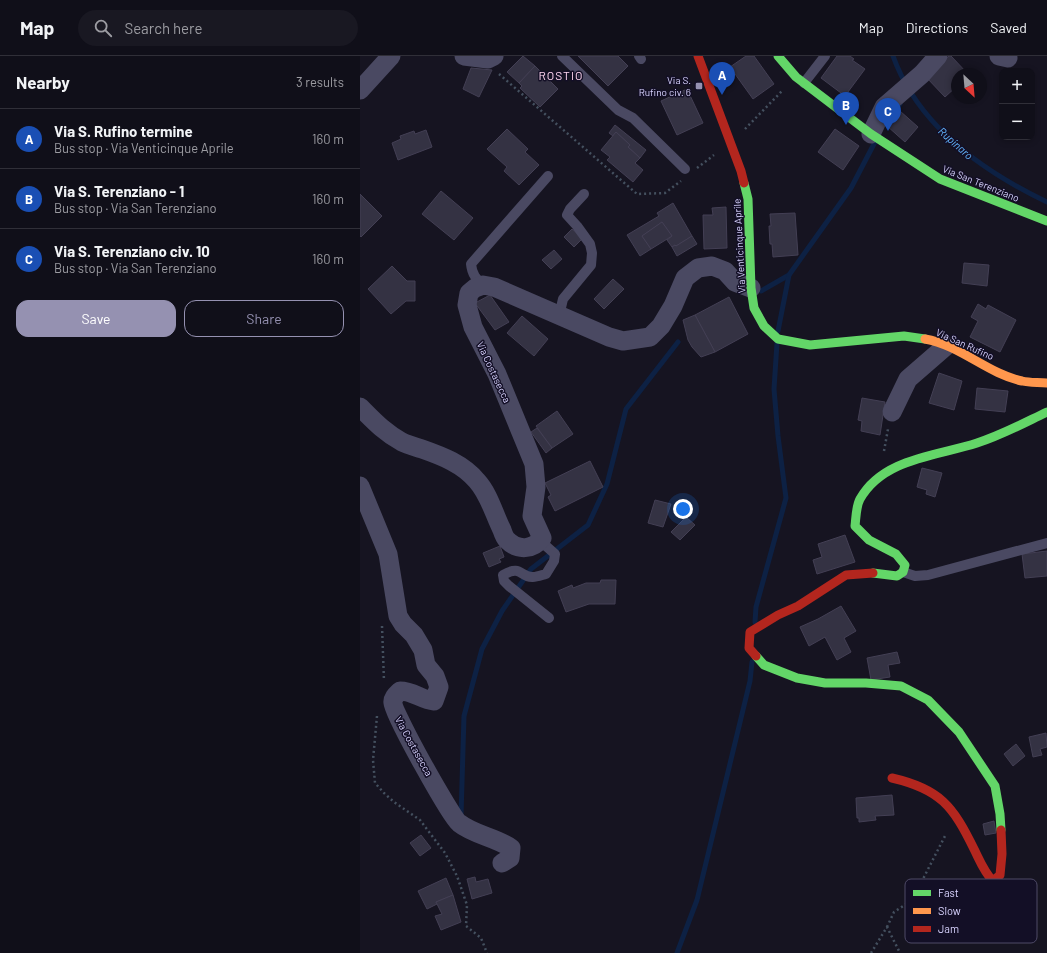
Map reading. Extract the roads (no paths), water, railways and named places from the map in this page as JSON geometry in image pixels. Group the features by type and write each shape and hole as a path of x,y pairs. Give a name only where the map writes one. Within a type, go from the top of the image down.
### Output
{"street":[{"path":"360,90 391,56"},
{"path":"464,56 488,59 494,56"},
{"name":"Via Venticinque Aprile","path":"698,56 741,171 748,199 751,288 754,308 764,326 778,338"},
{"name":"Via San Terenziano","path":"778,56 796,77 871,134 940,179 1047,221"},
{"path":"871,134 884,107 922,74 938,56"},
{"path":"482,285 494,287 609,337 623,340 650,337 661,326 673,306 685,278 698,268 712,266 725,271 735,282 751,288"},
{"name":"Via Costasecca","path":"482,285 475,288 470,293 467,305 473,327 497,374 534,464 536,487 532,516 542,538 538,543"},
{"name":"Via San Rufino","path":"778,338 790,342 810,345 904,336 929,340 946,346 1003,374 1022,381 1047,384"},
{"path":"892,412 908,379 946,346"},
{"path":"360,407 382,429 404,443 458,463 477,481 489,501 507,540 516,546 524,548 531,547 538,543"},
{"path":"994,879 1000,875 1002,854 1000,814 995,786 959,732 928,700 901,686 866,683 825,683 798,678 764,665 749,648 750,632 778,615 798,606 846,575 869,572 898,576 903,572 905,566 896,554 869,540 855,526 858,500 875,480 903,463 976,443 1005,433 1047,412"},
{"name":"Via Costasecca","path":"360,486 388,554 398,616 403,624 414,635 423,650 426,665 435,676 438,687 434,700 426,700 408,691 400,690 395,696 393,703 396,714 458,823 475,832 502,842 511,848 510,858 502,863"},
{"path":"892,778 925,788 944,801 958,819 985,873 992,879"}],"lane":[{"path":"562,56 618,110 633,118 685,169"},
{"path":"804,83 825,56"},
{"path":"482,285 475,277 471,264 548,176"},
{"path":"560,316 564,299 591,265 592,253 590,244 578,226 567,215 584,194"},
{"path":"538,543 546,546 555,554 554,561 546,574 532,577 516,570 510,571 503,575 504,581 509,586 550,618"},
{"path":"903,572 915,576 928,575 1047,543"}],"waterway":[{"name":"Rupinaro","path":"893,56 904,81 918,104 955,144 976,161 999,176 1047,202"},
{"path":"886,123 900,104"},
{"path":"778,331 789,275 851,188 875,142"},
{"path":"761,291 789,275"},
{"path":"461,816 464,716 482,649 502,611 531,569 588,525 607,484 626,409 678,342"},
{"path":"755,622 756,607 786,498 774,389 777,343"},
{"path":"677,953 697,900 750,681 752,662"}],"place":[{"name":"Via S. Rufino civ. 6","path":"699,86"},
{"name":"Via S. Rufino termine","path":"722,95"},
{"name":"Via S. Terenziano - 1","path":"846,125"},
{"name":"Via S. Terenziano civ. 10","path":"888,131"}],"district":[{"name":"ROSTIO","path":"561,75"}]}
